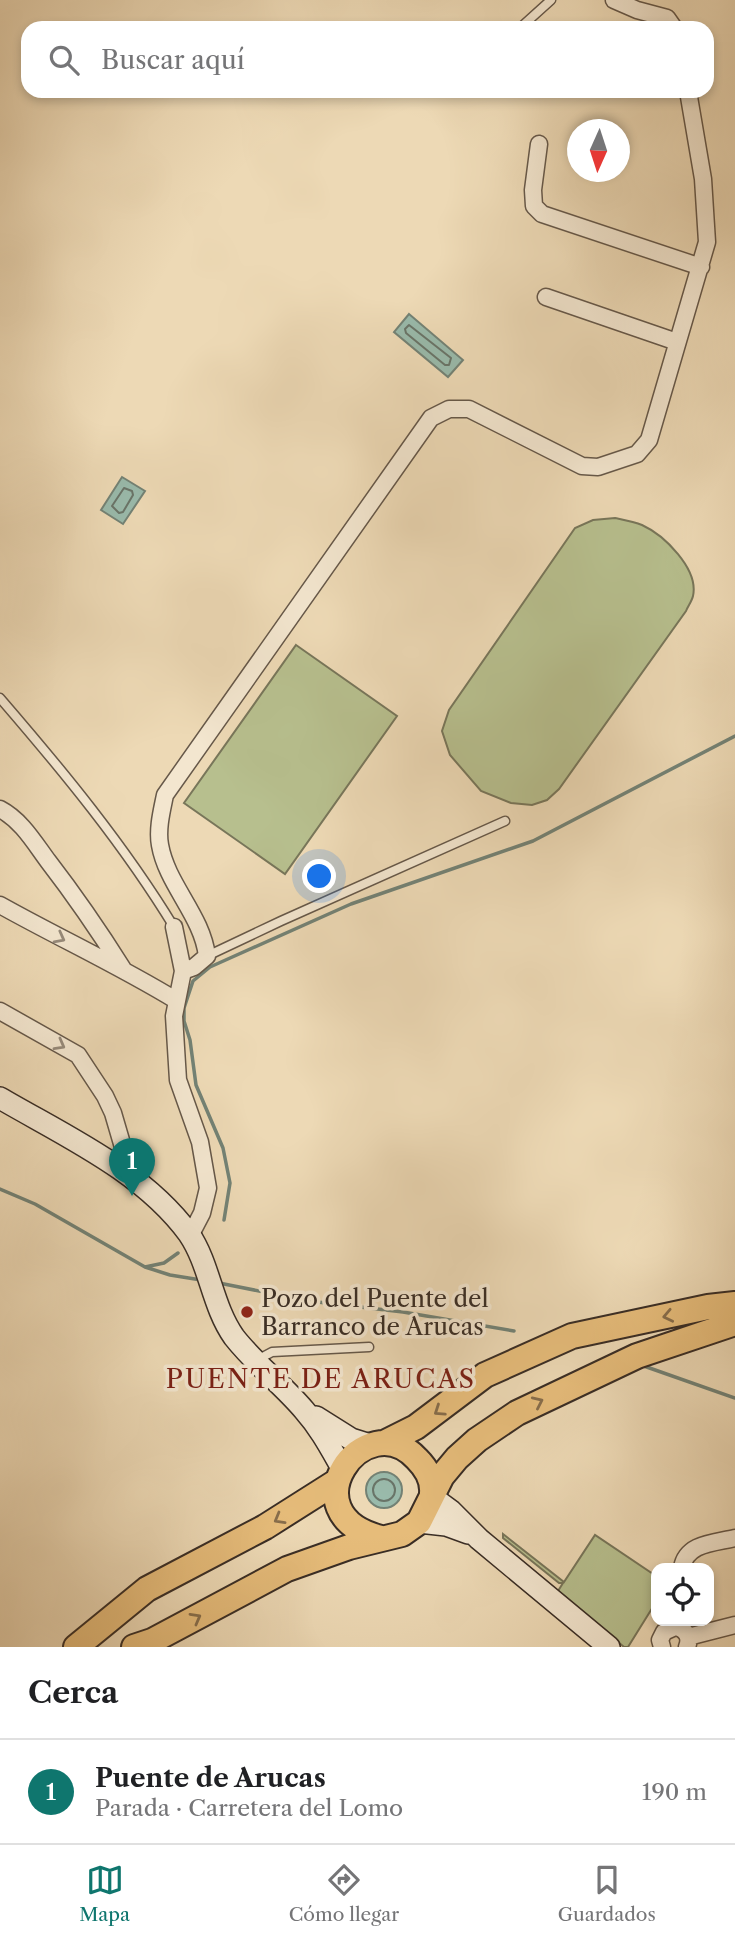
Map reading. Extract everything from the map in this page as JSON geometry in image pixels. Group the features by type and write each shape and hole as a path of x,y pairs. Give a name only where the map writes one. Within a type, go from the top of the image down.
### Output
{"main road":[{"path":"0,1098 125,1173 168,1211 194,1244 225,1322 254,1362 303,1408 323,1432 339,1475 335,1495 340,1511 349,1524 362,1533 381,1538"},
{"path":"76,1647 147,1589 265,1527 339,1475 354,1454 416,1427 449,1405 485,1375 572,1336 708,1307 735,1304"},
{"path":"134,1647 152,1642 287,1569 381,1538 402,1534 419,1522 432,1495 457,1458 477,1440 517,1413 637,1356 735,1323"},
{"path":"303,1408 331,1428 377,1444 399,1446 412,1453 431,1479 432,1495 473,1534 609,1647"},
{"path":"419,1522 446,1525 473,1534"}],"street":[{"path":"614,0 669,21"},
{"path":"183,971 194,967 207,956 205,940 166,867 159,842 165,795 431,418 449,409 469,409 582,466 598,467 637,454 649,440 707,242 703,179 689,98"},
{"path":"539,144 533,190 534,206 542,214 701,267"},
{"path":"546,297 677,342"},
{"path":"0,809 23,828 90,916 123,969"},
{"path":"0,905 68,943 123,969 177,1001"},
{"path":"174,927 183,971 174,1016 178,1080 200,1142 208,1188 194,1244"},
{"path":"0,1012 78,1055 113,1113 125,1154 125,1173"},
{"path":"683,1563 692,1548 735,1538"},
{"path":"678,1626 688,1642 735,1625"},
{"path":"661,1646 664,1632 673,1626"}],"lane":[{"path":"528,21 551,0"},
{"path":"0,698 56,762 103,822 152,890 174,927"},
{"path":"207,956 281,920 505,821"},
{"path":"254,1362 272,1352 369,1347"}],"green space":[{"path":"615,518 651,530 678,554 691,575 691,602 559,789 547,800 532,805 511,803 481,791 450,755 442,731 449,710 575,528 593,520"},
{"path":"296,645 397,716 285,874 184,803"},
{"path":"503,1534 564,1582 595,1535 651,1573 651,1610 628,1647 624,1647 558,1591 563,1583 559,1583 503,1538"}],"water":[{"path":"409,314 463,360 448,377 394,332"},
{"path":"122,477 145,491 123,524 101,510"},
{"path":"384,1472 397,1477 402,1490 397,1503 384,1508 371,1503 366,1490 371,1477"}],"waterway":[{"path":"224,1220 230,1183 223,1148 196,1085 190,1040 184,1021 184,1008 193,981 210,967 351,904 533,841 735,736"},
{"path":"0,1189 35,1204 145,1267 170,1275 201,1280"},
{"path":"145,1267 164,1263 178,1253"},
{"path":"219,1283 309,1301 403,1312 514,1331"},
{"path":"641,1365 735,1398"}],"place":[{"name":"Puente de Arucas","path":"132,1196"},
{"name":"Pozo del Puente del Barranco de Arucas","path":"247,1312"}],"district":[{"name":"PUENTE DE ARUCAS","path":"321,1379"}]}
